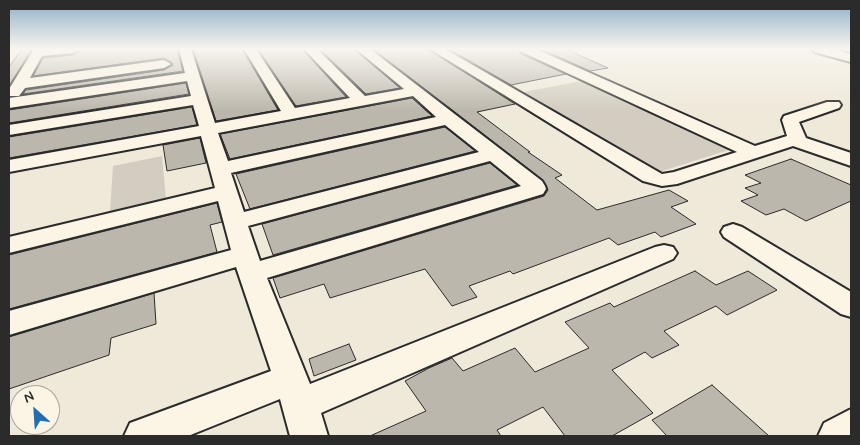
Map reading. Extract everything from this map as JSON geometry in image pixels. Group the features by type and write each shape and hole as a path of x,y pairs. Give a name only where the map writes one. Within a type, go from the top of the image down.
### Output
{"street":[{"path":"9,103 28,70"},
{"path":"20,84 137,70"},
{"path":"9,103 159,70"},
{"path":"9,130 170,70"},
{"path":"187,70 208,130 248,264 295,392 309,436"},
{"path":"263,70 290,114"},
{"path":"330,70 360,100"},
{"path":"9,323 534,190 534,186 389,70"},
{"path":"471,70 650,177 662,180 677,178 783,142 798,140 851,160"},
{"path":"572,70 752,152"},
{"path":"9,166 416,91"},
{"path":"798,140 790,124 792,117 833,105"},
{"path":"9,245 223,181 448,119"},
{"path":"235,222 494,154"},
{"path":"733,232 851,306"},
{"path":"143,436 295,392 664,253"},
{"path":"837,436 851,426"}],"shaded area":[{"path":"587,80 735,148 653,174 518,93"},
{"path":"162,156 166,199 110,212 113,166"}],"building":[{"path":"9,70 19,70 9,86"},
{"path":"36,70 78,70 33,76"},
{"path":"164,70 183,71 23,94 26,90"},
{"path":"200,70 254,70 278,110 216,121"},
{"path":"272,70 321,70 346,97 296,106"},
{"path":"341,70 378,70 400,88 366,94"},
{"path":"400,70 461,70 515,104 477,112 530,152 528,152 562,175 555,178 597,210 669,190 688,201 671,207 696,224 661,237 655,232 618,245 609,238 513,274 510,271 469,286 477,297 452,306 425,269 330,298 324,284 280,298 273,278 544,196 548,190 543,180"},
{"path":"485,70 556,70 566,74 511,85"},
{"path":"186,83 189,94 9,123 9,110"},
{"path":"412,98 432,116 230,159 220,134"},
{"path":"192,107 197,125 9,158 9,137"},
{"path":"445,127 475,151 250,209 236,174"},
{"path":"200,138 206,163 167,171 163,145"},
{"path":"791,159 851,185 851,201 806,221 784,209 766,215 741,201 758,195 745,188 761,183 745,175"},
{"path":"490,163 517,185 273,255 262,224"},
{"path":"217,203 222,222 210,225 217,252 9,309 9,255"},
{"path":"695,271 716,285 748,271 777,290 727,315 716,306 664,331 679,345 652,358 645,352 612,370 653,413 612,436 565,436 543,407 497,430 501,436 370,436 426,411 405,381 429,368 452,358 463,371 515,348 535,372 589,348 565,322 610,303 614,307"},
{"path":"154,293 156,324 111,338 109,355 21,385 10,385 9,389 9,337"},
{"path":"349,344 356,360 314,376 309,359"},
{"path":"712,385 769,436 667,436 652,420"}]}
